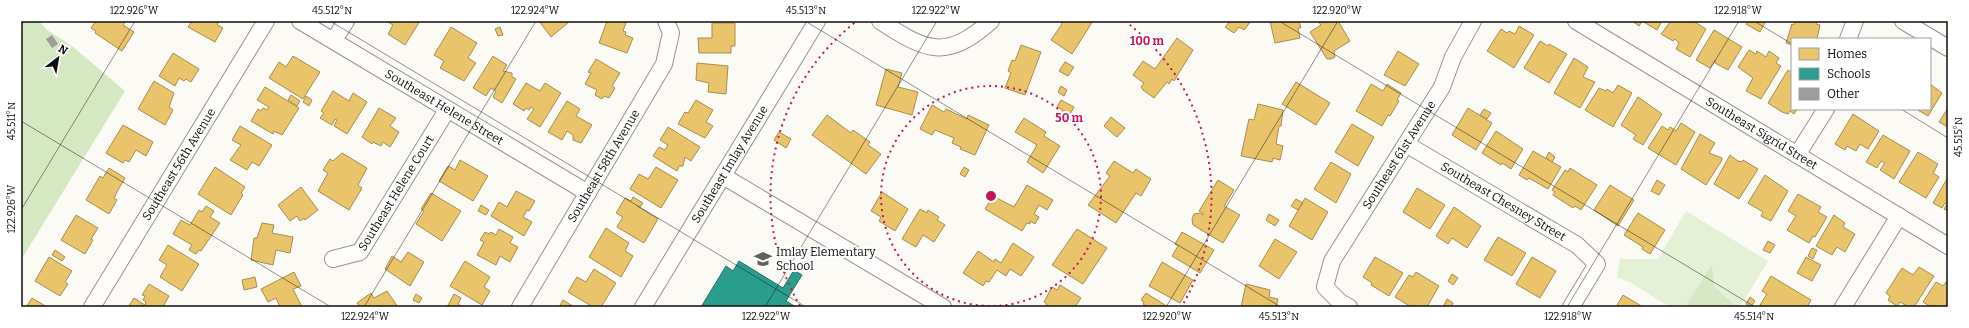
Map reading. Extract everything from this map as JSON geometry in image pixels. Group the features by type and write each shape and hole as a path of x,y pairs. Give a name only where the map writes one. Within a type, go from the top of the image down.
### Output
{"street":[{"name":"Southeast 56th Avenue","path":"92,307 266,21"},
{"name":"Southeast Helene Street","path":"300,21 588,193"},
{"path":"334,40 346,21"},
{"name":"Southeast 58th Avenue","path":"520,307 664,64 671,33 666,21"},
{"name":"Southeast Imlay Avenue","path":"643,307 817,21"},
{"path":"880,21 909,40 927,46 950,47 974,37 991,21"},
{"name":"Southeast 61st Avenue","path":"1349,307 1340,302 1325,287 1332,261 1442,87 1453,57 1473,21"},
{"name":"Southeast Sigrid Street","path":"1576,21 1948,246"},
{"path":"1848,38 1855,21"},
{"path":"1903,21 1948,48"},
{"name":"Southeast Helene Court","path":"333,259 360,252 447,110"},
{"path":"1798,156 1825,110"},
{"name":"Southeast Chesney Street","path":"1406,144 1577,245 1597,264 1571,307"},
{"path":"723,176 943,307"},
{"path":"1843,307 1899,216"}],"green space":[{"path":"21,21 39,21 47,30 72,46 125,91 21,260"},
{"path":"1686,211 1768,261 1740,307 1737,307 1714,286 1712,264 1685,307 1670,307 1631,283 1617,277 1620,259 1658,259"},
{"path":"1712,264 1714,286 1737,307 1685,307"}],"building: Homes":[{"path":"96,21 126,21 123,25 134,32 122,51 95,33 96,31 91,28"},
{"path":"192,21 219,21 217,25 223,28 215,42 188,27"},
{"path":"386,21 420,21 405,45 388,34 393,25"},
{"path":"539,21 568,21 569,22 551,37"},
{"path":"607,21 620,21 626,23 623,31 626,32 625,35 633,38 627,53 599,43"},
{"path":"1061,21 1093,21 1072,54 1051,40 1062,24"},
{"path":"1230,21 1251,21 1244,30 1239,27 1234,33 1225,27"},
{"path":"1270,21 1299,21 1301,28 1298,28 1300,38 1275,43"},
{"path":"1318,21 1338,21 1350,41 1334,51 1335,57 1331,59 1327,59 1310,32 1321,25"},
{"path":"1632,21 1642,21 1639,26"},
{"path":"1642,21 1662,21 1657,30"},
{"path":"1671,21 1693,21 1706,29 1690,57 1676,49 1679,43 1675,39 1673,41 1661,34"},
{"path":"1748,21 1766,21 1760,32 1746,24"},
{"path":"1795,21 1817,21 1816,24 1820,25 1817,38 1791,38 1791,45 1786,43 1792,24 1794,25"},
{"path":"712,23 735,23 735,46 731,46 731,53 699,53 698,38 712,38"},
{"path":"1519,26 1534,35 1514,68 1487,51 1501,29 1507,33 1509,31 1515,34"},
{"path":"451,27 477,43 468,58 476,63 464,81 440,68 444,61 434,55"},
{"path":"500,27 503,35 498,36 495,29"},
{"path":"1714,30 1742,47 1728,70 1715,63 1715,60 1710,68 1696,60"},
{"path":"1177,38 1193,50 1174,81 1172,79 1169,84 1167,82 1154,98 1141,87 1144,83 1133,75 1143,61 1155,69"},
{"path":"1540,41 1548,46 1549,44 1567,54 1549,83 1524,68"},
{"path":"1021,45 1041,52 1025,95 1005,88 1011,73 1008,71 1012,60 1015,61"},
{"path":"1749,50 1756,54 1757,51 1766,57 1769,51 1779,58 1776,63 1781,66 1761,99 1746,91 1753,78 1738,67"},
{"path":"1398,51 1419,64 1405,86 1384,75"},
{"path":"173,53 199,69 191,82 186,79 184,81 179,78 175,86 159,76"},
{"path":"293,56 320,72 303,99 269,78 279,62 286,67"},
{"path":"493,56 507,65 503,71 512,73 512,77 516,79 502,103 493,97 496,91 491,88 486,96 473,88"},
{"path":"1574,58 1588,67 1583,77 1595,82 1580,108 1554,93"},
{"path":"596,59 620,73 612,86 615,88 609,98 604,96 602,99 595,95 597,90 585,84 591,73 588,72"},
{"path":"1065,62 1074,67 1068,76 1059,71"},
{"path":"697,63 728,66 726,94 708,92 709,83 696,80"},
{"path":"886,69 902,73 898,87 918,92 912,115 876,105"},
{"path":"1788,70 1791,72 1791,110 1796,110 1794,114 1790,111 1788,114 1782,112 1768,103"},
{"path":"154,81 174,93 169,107 173,110 165,125 138,109"},
{"path":"1296,82 1330,103 1316,125 1282,104"},
{"path":"526,83 540,91 545,83 561,93 540,127 527,119 534,109 531,107 529,110 526,108 524,111 513,104"},
{"path":"1371,84 1383,91 1387,84 1401,93 1397,100 1399,101 1390,116 1388,115 1382,126 1356,111"},
{"path":"1618,85 1632,93 1613,127 1585,110 1599,88 1606,91 1607,89 1613,93"},
{"path":"1931,85 1942,93 1928,116 1918,110 1931,110"},
{"path":"1061,86 1067,90 1064,96 1058,92"},
{"path":"265,87 299,108 282,135 274,131 273,134 251,121 258,109 261,111 263,108 267,110 269,107 257,100"},
{"path":"333,91 349,101 353,93 367,102 347,134 334,126 337,120 335,119 332,125 320,118 324,113 321,111"},
{"path":"291,95 300,101 297,106 288,100"},
{"path":"306,96 312,100 309,106 303,102"},
{"path":"1638,97 1662,114 1643,145 1633,139 1636,135 1621,125"},
{"path":"696,100 713,110 706,122 713,126 705,138 678,124 685,112 688,113"},
{"path":"1061,100 1074,107 1070,114 1057,107"},
{"path":"567,101 580,109 576,116 592,125 581,143 573,140 573,135 567,131 562,140 548,132"},
{"path":"1258,104 1283,110 1281,126 1279,126 1276,144 1283,146 1280,160 1273,158 1272,162 1241,156 1249,119 1254,120"},
{"path":"932,105 944,112 946,109 967,119 968,115 989,125 975,155 960,149 961,147 952,143 954,138 935,130 932,135 920,129"},
{"path":"379,108 396,118 390,126 399,132 390,147 383,142 381,146 373,142 372,144 362,137"},
{"path":"1468,108 1492,123 1476,150 1452,135"},
{"path":"1948,108 1948,127 1939,122"},
{"path":"1484,109 1491,113 1487,119 1480,115"},
{"path":"1853,114 1879,131 1868,149 1860,144 1856,151 1847,146 1845,150 1835,144"},
{"path":"827,115 851,133 853,130 870,142 868,145 881,154 866,174 812,135"},
{"path":"1111,117 1125,128 1117,137 1104,126"},
{"path":"1024,118 1046,132 1044,136 1060,146 1043,173 1027,162 1037,145 1015,132"},
{"path":"1681,123 1695,132 1676,165 1648,148 1662,126 1668,130 1670,127 1676,131"},
{"path":"1352,124 1374,137 1358,166 1335,152"},
{"path":"123,125 153,142 146,156 136,150 129,162 125,160 123,163 106,153"},
{"path":"240,126 272,145 259,166 252,162 247,170 230,160 241,145 232,140"},
{"path":"668,127 700,147 691,161 685,157 683,166 679,166 677,171 653,156 659,147 665,150 668,145 660,140"},
{"path":"1496,131 1523,149 1511,169 1502,163 1501,165 1482,153"},
{"path":"779,132 791,139 786,148 774,140"},
{"path":"1700,134 1715,143 1709,153 1722,158 1706,185 1681,169"},
{"path":"1883,135 1910,151 1894,179 1880,170 1885,163 1881,161 1877,168 1866,162"},
{"path":"1533,151 1561,167 1548,189 1529,178 1527,180 1519,175"},
{"path":"1549,152 1555,157 1552,162 1546,158"},
{"path":"1918,152 1938,164 1933,173 1939,177 1926,198 1899,182"},
{"path":"342,153 367,168 358,185 362,188 349,210 318,191 328,173 323,170 330,159 333,161"},
{"path":"1730,155 1738,161 1742,162 1743,160 1758,169 1739,199 1714,184"},
{"path":"460,160 488,176 473,201 439,181 448,166 455,170"},
{"path":"1114,161 1133,173 1136,169 1151,179 1141,196 1136,193 1116,223 1088,205 1110,176 1106,173"},
{"path":"1331,162 1351,174 1336,203 1314,189"},
{"path":"215,167 245,187 241,193 243,195 231,215 198,194"},
{"path":"656,167 678,180 661,208 630,189 639,174 648,179"},
{"path":"964,167 969,170 965,177 960,174"},
{"path":"109,168 125,178 114,198 117,200 109,214 86,200 100,176 103,178"},
{"path":"1570,168 1597,185 1581,210 1575,206 1573,208 1553,195 1555,192 1552,190 1565,170 1568,172"},
{"path":"1765,175 1788,191 1771,221 1761,216 1763,212 1748,203"},
{"path":"1948,177 1948,211 1944,209 1947,204 1945,203 1942,208 1933,203"},
{"path":"1218,180 1234,190 1224,206 1240,215 1223,243 1193,225 1192,219 1194,214 1200,213 1203,215 1203,213 1199,211"},
{"path":"1657,180 1665,185 1659,195 1651,191"},
{"path":"1027,185 1053,200 1047,210 1039,205 1034,214 1039,217 1035,224 1030,221 1030,224 1027,223 1022,231 985,209 993,196 1014,207"},
{"path":"1610,185 1634,200 1618,226 1594,210"},
{"path":"301,187 318,210 305,220 304,218 300,221 297,216 290,221 278,205"},
{"path":"1417,188 1445,205 1430,229 1403,212"},
{"path":"516,191 535,201 523,217 532,222 524,236 491,216 499,202 507,207"},
{"path":"882,192 908,209 895,231 879,221 881,217 871,211"},
{"path":"431,193 461,211 442,241 416,224 424,211 421,209"},
{"path":"1798,194 1821,207 1818,212 1827,217 1815,237 1813,236 1809,243 1787,230 1796,216 1788,211"},
{"path":"633,197 643,203 640,207 637,206 658,219 644,243 617,227 623,217 616,213 625,198 631,201"},
{"path":"1305,198 1328,212 1312,240 1289,226"},
{"path":"1296,199 1303,203 1298,210 1291,206"},
{"path":"481,205 489,210 486,215 478,211"},
{"path":"206,206 214,211 210,217 220,223 201,251 199,250 196,254 189,250 192,245 173,234 181,220 190,225 199,210 202,212"},
{"path":"1454,207 1481,226 1467,248 1452,238 1448,244 1436,236"},
{"path":"920,209 927,213 928,210 939,217 937,220 945,225 934,242 923,235 916,247 902,239"},
{"path":"1638,213 1665,230 1650,254 1642,249 1643,247 1624,235"},
{"path":"1269,214 1279,220 1275,226 1266,220"},
{"path":"76,215 98,228 91,239 93,240 85,254 61,240"},
{"path":"1834,215 1845,223 1843,227 1855,234 1845,252 1837,247 1832,255 1816,246"},
{"path":"262,223 274,225 272,233 293,237 290,253 276,250 273,265 251,260 254,238 257,238"},
{"path":"606,228 629,243 625,251 633,256 621,277 589,257"},
{"path":"499,229 513,237 510,243 518,247 510,262 500,256 496,265 477,255 484,242 480,240 485,232 489,234 491,232 496,235"},
{"path":"1077,229 1107,248 1083,284 1052,265"},
{"path":"1182,232 1214,250 1200,273 1172,256 1178,246 1175,244"},
{"path":"1498,237 1526,253 1512,276 1484,260"},
{"path":"1275,239 1297,252 1279,279 1259,266"},
{"path":"1768,241 1775,245 1770,253 1763,250"},
{"path":"1013,243 1034,257 1021,276 1010,269 1006,276 997,270 989,282 986,281 983,286 963,273 978,251 994,262 995,259 1001,263"},
{"path":"168,245 199,264 182,291 160,277 167,265 159,260"},
{"path":"1812,248 1817,250 1813,259 1808,256"},
{"path":"55,250 65,257 62,261 52,255"},
{"path":"408,252 424,262 410,286 385,269 392,256 401,262"},
{"path":"49,257 72,271 65,282 68,284 60,296 35,281"},
{"path":"1375,257 1403,273 1389,296 1371,285 1372,283 1363,277"},
{"path":"1532,257 1556,271 1540,298 1516,284"},
{"path":"1806,257 1821,265 1812,281 1797,273"},
{"path":"465,261 490,277 484,287 490,291 482,305 450,286"},
{"path":"1162,262 1193,280 1180,303 1149,286"},
{"path":"1919,267 1934,276 1914,307 1909,307 1900,302 1897,306 1888,300 1890,296 1886,293 1902,268 1913,275"},
{"path":"594,269 616,283 601,307 593,307 568,292 577,277 586,282"},
{"path":"294,272 301,286 293,289 302,307 280,307 276,298 268,302 261,289"},
{"path":"1416,272 1439,286 1427,307 1411,307 1395,297 1409,275 1413,277"},
{"path":"1452,274 1458,278 1453,285 1448,281"},
{"path":"1771,276 1811,300 1807,307 1762,307 1760,305 1767,294 1762,291"},
{"path":"255,277 257,287 244,290 242,280"},
{"path":"1936,282 1943,286 1946,282 1948,283 1948,307 1931,307 1923,302"},
{"path":"149,284 169,296 163,307 128,307 134,298 145,305 146,302 143,300 145,296 142,295"},
{"path":"1246,284 1270,290 1269,297 1278,299 1276,307 1241,307"},
{"path":"1060,285 1081,298 1075,307 1045,307 1047,304 1044,302 1052,287 1057,290"},
{"path":"387,291 398,307 360,307 357,303 371,293 374,298"},
{"path":"1146,293 1168,307 1148,307 1143,304 1144,302 1141,300"},
{"path":"416,294 422,298 419,303 413,300"},
{"path":"454,294 461,298 458,304 463,307 447,307"},
{"path":"1623,295 1643,307 1616,307"},
{"path":"1750,297 1755,301 1751,307 1746,304"},
{"path":"32,298 47,307 26,307"},
{"path":"1447,299 1453,303 1451,307 1443,307"},
{"path":"563,300 574,307 559,307"}],"building: Schools":[{"path":"739,261 783,288 794,270 802,275 786,301 796,307 701,307 726,266 733,271"}],"building: Other":[{"path":"52,35 58,44 52,48 46,39"}],"place":[{"name":"Imlay Elementary School","path":"763,259"}]}
